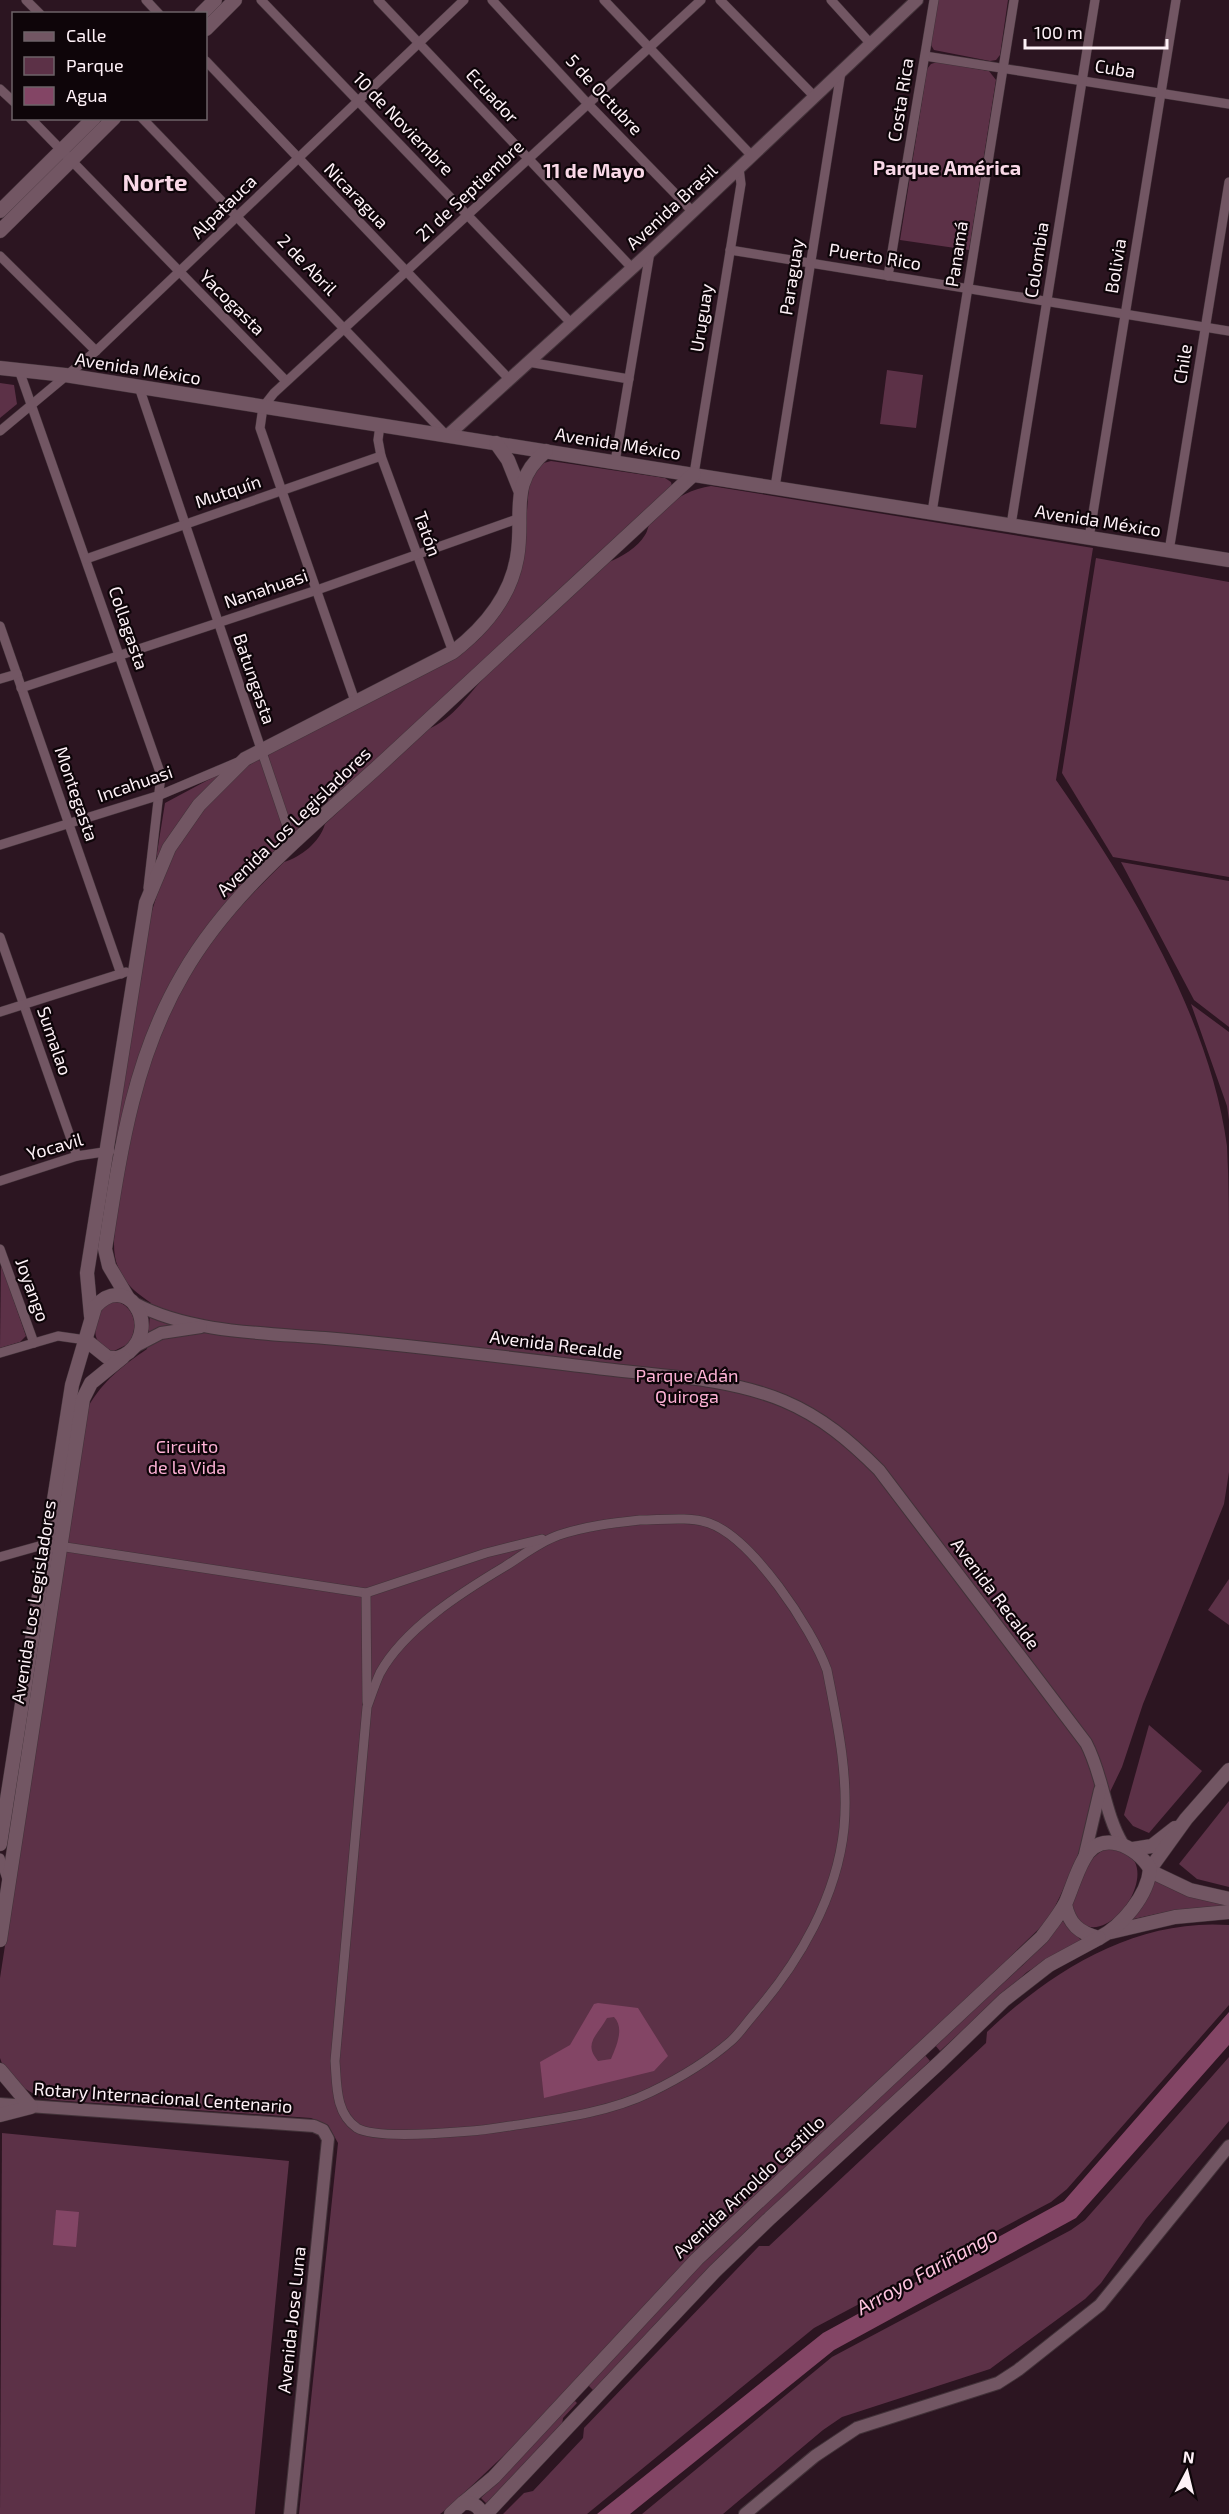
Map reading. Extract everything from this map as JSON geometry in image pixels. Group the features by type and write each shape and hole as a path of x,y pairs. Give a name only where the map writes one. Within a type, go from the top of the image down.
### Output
{"main road":[{"path":"203,12 215,0"},
{"path":"207,28 235,0"},
{"path":"0,231 67,155 93,120"},
{"path":"0,211 111,120"},
{"name":"Avenida México","path":"0,368 65,375 1229,560"},
{"path":"496,443 508,460 520,490"},
{"path":"91,1316 95,1307 104,1298 114,1294 131,1300 142,1324 136,1346 123,1357 106,1358 87,1341 91,1316 87,1273 146,903 157,870 199,805 245,759 453,652 477,633 502,598 517,559 520,490 526,472 546,451"},
{"name":"Avenida Los Legisladores","path":"131,1300 112,1274 105,1249 120,1152 136,1084 149,1045 183,973 223,918 293,844 694,474"},
{"name":"Avenida Los Legisladores","path":"0,1845 2,1817 72,1385 87,1341"},
{"name":"Avenida Los Legisladores","path":"0,1940 83,1399 91,1383 123,1357"},
{"path":"1104,1935 1139,1898 1150,1870 1186,1819 1229,1770"},
{"path":"1186,1819 1152,1846 1103,1843 1095,1847 1084,1858 1065,1904 1072,1924 1088,1935 1104,1935 1175,1917 1229,1912"},
{"path":"1128,1846 1150,1870 1190,1890 1229,1899"},
{"name":"Avenida Arnoldo Castillo","path":"450,2513 494,2477 697,2259 1020,1958 1042,1936 1065,1904"},
{"name":"Avenida Arnoldo Castillo","path":"484,2514 714,2271 770,2218 1004,2000 1049,1965 1104,1935"},
{"path":"0,2070 31,2107 0,2115"},
{"path":"464,2503 474,2504 484,2514"}],"street":[{"path":"26,0 37,12"},
{"path":"146,0 157,12"},
{"name":"10 de Noviembre","path":"261,0 571,323"},
{"name":"Ecuador","path":"378,0 632,268"},
{"name":"Alpatauca","path":"0,430 96,351 464,0"},
{"name":"5 de Octubre","path":"492,0 588,104 693,212"},
{"path":"604,0 752,156"},
{"name":"21 de Septiembre","path":"263,406 286,381 344,327 469,215 701,0"},
{"path":"720,0 814,96"},
{"path":"831,0 870,43"},
{"name":"Avenida Brasil","path":"447,435 650,252 917,0"},
{"name":"Costa Rica","path":"888,276 934,0"},
{"name":"Panamá","path":"932,512 1014,0"},
{"name":"Colombia","path":"1011,525 1095,0"},
{"name":"Bolivia","path":"1089,538 1176,0"},
{"name":"Cuba","path":"925,56 1229,104"},
{"name":"Nicaragua","path":"207,62 509,379"},
{"name":"Paraguay","path":"775,487 841,72"},
{"path":"0,89 12,100"},
{"name":"Yacogasta","path":"32,120 286,381"},
{"name":"2 de Abril","path":"144,120 447,435"},
{"name":"Uruguay","path":"694,474 741,184 739,168"},
{"name":"Chile","path":"1169,551 1229,182"},
{"name":"Puerto Rico","path":"730,250 1229,331"},
{"path":"615,462 650,252"},
{"path":"0,256 96,351"},
{"path":"528,362 629,380"},
{"name":"Collagasta","path":"19,370 161,775 146,903"},
{"name":"Batungasta","path":"139,387 293,844"},
{"path":"263,406 260,428 355,701"},
{"name":"Tatón","path":"380,425 378,440 381,456 453,652"},
{"name":"Mutquín","path":"86,559 381,456"},
{"name":"Nanahuasi","path":"21,688 317,590 520,518"},
{"name":"Montegasta","path":"0,626 121,974"},
{"path":"0,679 17,674"},
{"name":"Incahuasi","path":"0,845 160,795 245,759"},
{"name":"Sumalao","path":"0,937 77,1156"},
{"path":"0,1012 135,969"},
{"name":"Yocavil","path":"0,1181 77,1156 105,1150 120,1152"},
{"name":"Joyango","path":"0,1249 33,1343"},
{"name":"Avenida Recalde","path":"131,1300 152,1311 211,1326 270,1336 392,1344 715,1383 783,1401 816,1416 848,1440 879,1470 1086,1743 1094,1758 1113,1827 1128,1846"},
{"name":"Avenida Recalde","path":"136,1346 161,1333 211,1326"},
{"path":"0,1353 58,1335 87,1341"},
{"path":"1,1556 46,1544 366,1593 486,1553 600,1525 640,1520 707,1522 722,1529 740,1542 786,1598 810,1634 827,1670 842,1758 844,1827 839,1855 814,1925 791,1968 731,2040 689,2070 649,2093 582,2114 499,2128 422,2134 364,2132 345,2115 338,2099 335,2061 367,1707 366,1593"},
{"path":"367,1707 380,1673 394,1653 421,1625 478,1582 535,1546 559,1535"},
{"name":"Avenida Recalde","path":"1084,1858 1101,1786"},
{"path":"0,1858 9,1883"},
{"name":"Rotary Internacional Centenario","path":"0,2104 314,2126 323,2130"},
{"name":"Avenida Jose Luna","path":"290,2514 328,2139 323,2130"},
{"path":"745,2514 823,2450 857,2428 998,2383 1018,2370 1104,2300 1229,2146"}],"green space":[{"path":"938,0 1008,0 1000,55 996,60 990,61 934,50 931,45"},
{"path":"937,62 989,71 996,80 969,250 900,240 927,69 931,64"},
{"path":"887,370 923,375 916,428 880,424"},
{"path":"0,383 14,385 17,404 0,418"},
{"path":"551,461 665,478 671,482 672,486 233,897 144,1043 130,1083 117,1139 114,1140 147,927 164,872 173,852 202,811 248,766 270,751 455,657 479,639 507,603 525,536 529,484 540,464"},
{"name":"Parque Adán Quiroga","path":"711,486 1093,548 1056,780 1111,863 1162,954 1185,1001 1218,1098 1227,1146 1229,1202 1229,1472 1224,1504 1143,1704 1122,1767 1049,1919 582,2373 514,2446 448,2508 440,2514 299,2514 338,2143 328,2125 311,2118 52,2100 36,2095 21,2086 8,2074 0,2058 0,1978 88,1407 100,1389 114,1375 147,1349 151,1303 127,1283 118,1267 114,1252 115,1227 136,1112 154,1054 177,997 201,955 235,913 284,862 309,848 319,837 325,824 428,729 446,719 489,673 608,562 634,548 646,533 651,521 663,508 686,494"},
{"path":"1096,558 1229,582 1229,877 1113,857 1062,773"},
{"path":"221,773 178,823 156,859 165,803"},
{"path":"1121,862 1229,881 1229,1027 1194,1000"},
{"path":"1191,1004 1229,1032 1229,1120 1227,1106"},
{"path":"1,1263 26,1336 20,1342 0,1348"},
{"path":"117,1301 132,1314 134,1332 128,1344 114,1351 100,1344 95,1332 98,1318 105,1305"},
{"path":"1229,1579 1229,1625 1208,1610"},
{"path":"1149,1725 1202,1771 1149,1833 1133,1826 1124,1815"},
{"path":"1229,1801 1229,1887 1197,1879 1179,1864"},
{"path":"1106,1849 1126,1853 1136,1863 1137,1878 1133,1894 1123,1910 1110,1921 1096,1927 1082,1924 1076,1917 1073,1907 1074,1896 1083,1872 1098,1854"},
{"path":"1156,1879 1229,1905 1175,1910 1129,1920 1149,1893"},
{"path":"1063,1921 1081,1940 1027,1972 940,2051 935,2045 1023,1965"},
{"path":"1195,1925 1229,1925 1229,2005 1067,2189 1051,2202 814,2328 587,2514 503,2514 524,2493 533,2491 583,2438 584,2428 759,2246 769,2246 986,2043 987,2032 1012,2010 1067,1969 1128,1940 1161,1930"},
{"path":"924,2054 930,2061 723,2256 594,2391 587,2384 717,2247"},
{"path":"1229,2057 1229,2121 1146,2219 1101,2283 1085,2299 990,2369 842,2417 823,2430 723,2514 642,2514 832,2357 1071,2230 1085,2220"},
{"path":"2,2133 289,2161 255,2514 0,2514"},
{"path":"574,2400 577,2403 563,2418 562,2425 487,2504 481,2498"}],"water":[{"path":"594,2004 638,2008 668,2056 654,2071 544,2098 540,2062 570,2045","holes":["614,2017 619,2032 611,2059 598,2061 592,2049 593,2040 607,2018"]},
{"path":"1229,2012 1229,2045 1076,2218 834,2350 630,2514 597,2514 823,2333 1064,2201"},
{"path":"56,2210 79,2212 76,2247 53,2245"}],"district":[{"name":"Parque América","path":"947,168"},
{"name":"11 de Mayo","path":"594,171"},
{"name":"Norte","path":"155,183"}],"park label":[{"name":"Circuito de la Vida","path":"187,1457"}],"water label":[{"name":"Arroyo Fariñango","path":"927,2271"}]}
